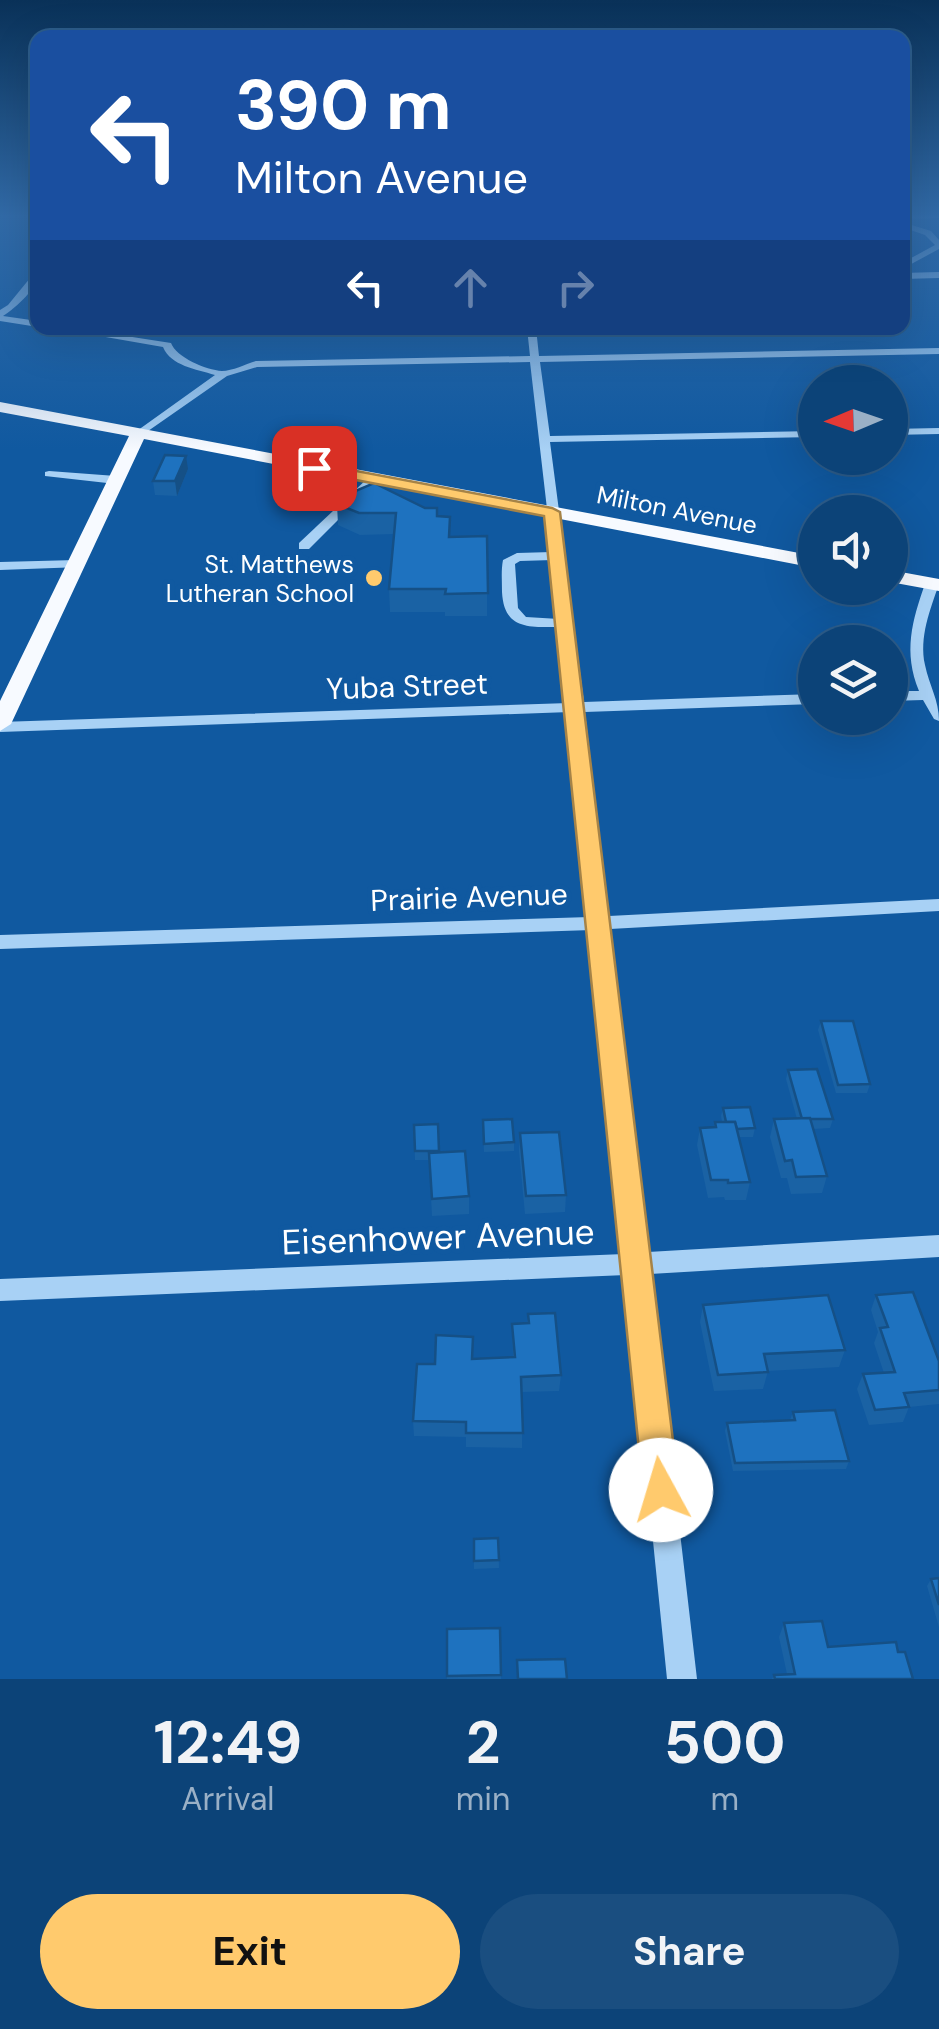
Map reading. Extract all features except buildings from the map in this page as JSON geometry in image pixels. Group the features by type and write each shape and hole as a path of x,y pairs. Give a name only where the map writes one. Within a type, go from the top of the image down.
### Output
{"main road":[{"name":"Milton Avenue","path":"0,407 798,559"},
{"path":"0,726 138,434"},
{"path":"908,579 936,584"}],"street":[{"path":"0,316 23,293"},
{"path":"0,316 30,322"},
{"path":"107,335 168,344"},
{"path":"172,335 168,350 179,360 224,374"},
{"path":"532,335 577,708 682,1679"},
{"path":"138,434 224,374 242,366 268,363 939,351"},
{"path":"908,432 939,432"},
{"path":"544,439 798,434"},
{"path":"49,474 116,480"},
{"path":"304,546 373,479"},
{"path":"557,556 517,558 508,563 510,608 514,618 522,623 566,623"},
{"path":"0,566 76,564"},
{"path":"936,584 915,630 913,650 939,716"},
{"path":"908,696 928,695"},
{"name":"Yuba Street","path":"0,726 798,700"},
{"name":"Prairie Avenue","path":"0,942 600,923 939,905"},
{"name":"Eisenhower Avenue","path":"0,1290 636,1264 939,1246"}],"place":[{"name":"St. Matthews Lutheran School","path":"374,578"}],"route":[{"path":"314,468 552,512 577,708 661,1490"}]}
